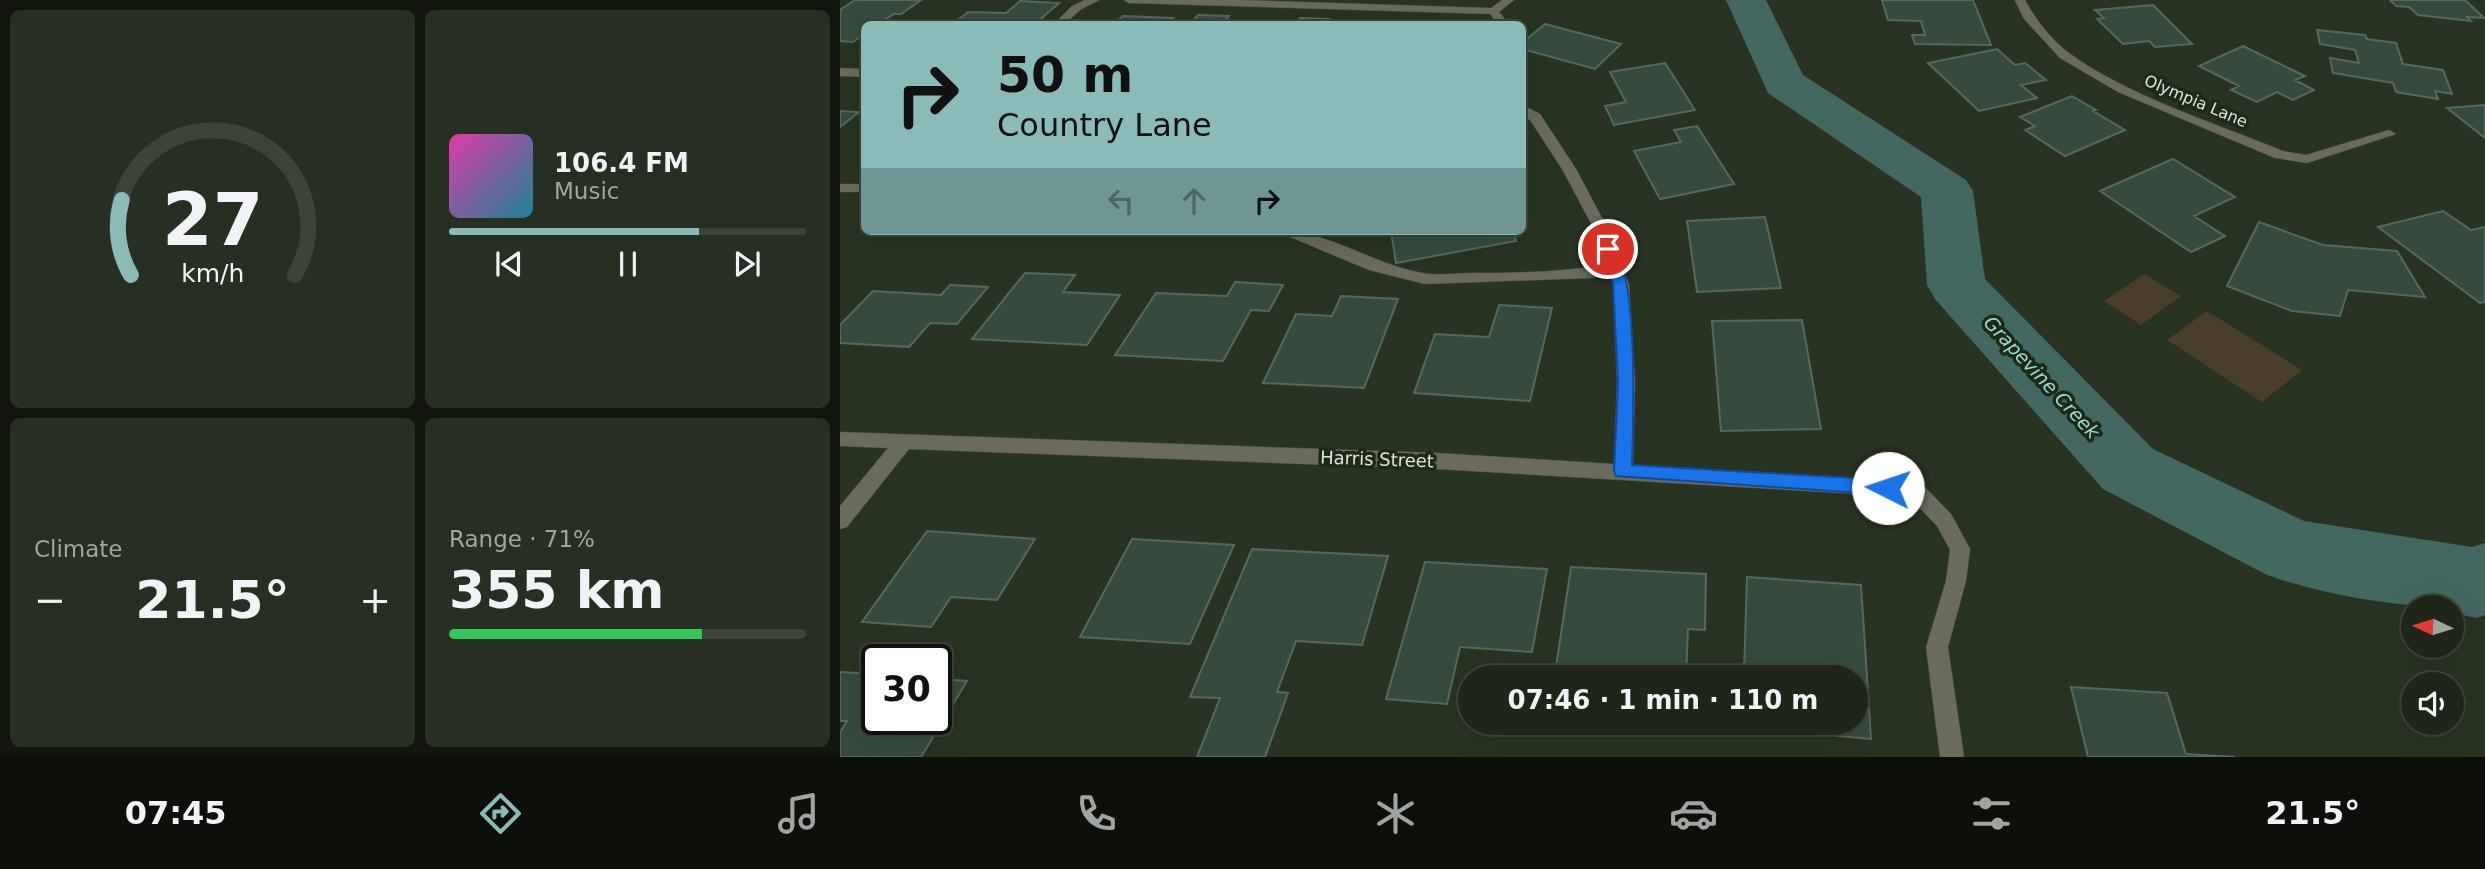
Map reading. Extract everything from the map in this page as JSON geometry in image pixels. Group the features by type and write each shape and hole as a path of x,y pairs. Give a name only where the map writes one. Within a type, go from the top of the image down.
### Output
{"street":[{"path":"1062,21 1076,8 1094,0"},
{"path":"1129,0 1493,11 1509,0"},
{"name":"Olympia Lane","path":"2020,0 2028,16 2064,55 2122,89 2280,155 2307,159 2389,134"},
{"path":"1493,11 1501,21"},
{"path":"840,72 861,73"},
{"path":"1526,111 1535,117 1569,169 1601,231 1620,284 1626,382 1623,471"},
{"path":"840,188 861,188"},
{"path":"1298,235 1375,267 1425,279 1591,273 1615,268"},
{"name":"Harris Street","path":"840,439 1623,471 1914,489 1944,520 1960,549 1956,581 1937,647 1951,757"},
{"path":"840,521 905,440"}],"shaded area":[{"path":"2144,274 2181,296 2141,325 2104,301"},
{"path":"2207,311 2302,370 2262,402 2167,340"}],"building":[{"path":"855,0 921,0 901,14 894,14 883,21 861,21 861,36 853,42 840,41 840,10"},
{"path":"1882,0 1973,0 1991,45 1915,44 1912,35 1925,35 1921,21 1888,20"},
{"path":"2390,0 2465,0 2484,18 2467,17 2471,21 2418,15 2409,7 2396,6"},
{"path":"1020,1 1059,3 1038,21 957,21 968,12 1006,13"},
{"path":"2153,5 2192,44 2155,47 2149,41 2123,44 2097,19 2104,18 2095,10"},
{"path":"1198,15 1229,16 1225,21 1193,21"},
{"path":"1123,16 1173,18 1170,21 1117,21"},
{"path":"1300,18 1329,19 1328,21 1298,21"},
{"path":"1545,24 1621,44 1595,69 1526,50 1526,40"},
{"path":"2317,30 2365,35 2367,39 2396,43 2403,64 2443,70 2452,94 2435,91 2438,99 2396,92 2393,83 2333,73 2330,58 2359,63 2355,50 2320,44"},
{"path":"2243,46 2305,76 2295,80 2314,90 2293,100 2277,92 2257,102 2231,90 2239,86 2199,66"},
{"path":"1997,49 2015,65 2025,63 2046,80 2021,85 2037,98 1979,111 1928,63"},
{"path":"1665,63 1695,110 1614,125 1605,106 1626,102 1610,72"},
{"path":"2072,96 2125,130 2065,156 2025,130 2035,126 2020,117"},
{"path":"2485,105 2485,138 2447,108"},
{"path":"840,111 859,112 840,127"},
{"path":"1697,126 1734,184 1660,199 1634,151 1681,142 1674,130"},
{"path":"2173,159 2235,197 2194,216 2225,236 2191,252 2100,191"},
{"path":"2443,211 2471,230 2485,227 2485,302 2480,303 2378,227"},
{"path":"1765,217 1781,288 1697,292 1687,221"},
{"path":"2259,222 2323,245 2397,251 2425,297 2348,290 2340,316 2292,311 2227,286"},
{"path":"1392,235 1514,235 1516,241 1396,263"},
{"path":"1025,273 1075,275 1063,292 1120,295 1087,345 972,339"},
{"path":"1235,282 1283,285 1269,311 1251,310 1223,361 1115,355 1156,293 1227,296"},
{"path":"950,285 988,287 957,324 930,323 909,347 840,343 840,325 873,291 941,295"},
{"path":"1341,296 1398,299 1364,388 1263,383 1296,314 1332,316"},
{"path":"1499,305 1552,308 1530,401 1414,393 1435,334 1489,337"},
{"path":"1802,320 1821,429 1721,431 1712,321"},
{"path":"927,531 1035,539 997,600 951,597 931,627 862,622"},
{"path":"1132,539 1234,545 1190,644 1080,637"},
{"path":"1252,549 1388,556 1362,645 1296,641 1277,692 1288,693 1265,757 1197,757 1220,698 1190,697"},
{"path":"1425,562 1547,569 1532,652 1460,647 1447,704 1386,699"},
{"path":"1571,567 1706,574 1705,630 1688,629 1686,665 1556,665"},
{"path":"1747,577 1861,585 1866,665 1744,665"},
{"path":"840,672 861,673 861,735 934,735 921,757 840,757 840,732 847,721 840,721"},
{"path":"952,680 967,681 952,706"},
{"path":"2071,687 2167,693 2186,754 2235,757 2088,757"},
{"path":"1868,693 1871,739 1829,735 1868,735"}],"waterway":[{"name":"Grapevine Creek","path":"1746,0 1784,83 1947,191 1956,285 2128,469 2294,552 2477,583 2485,577"}],"route":[{"path":"1608,249 1620,284 1626,382 1623,471 1888,488"}]}
